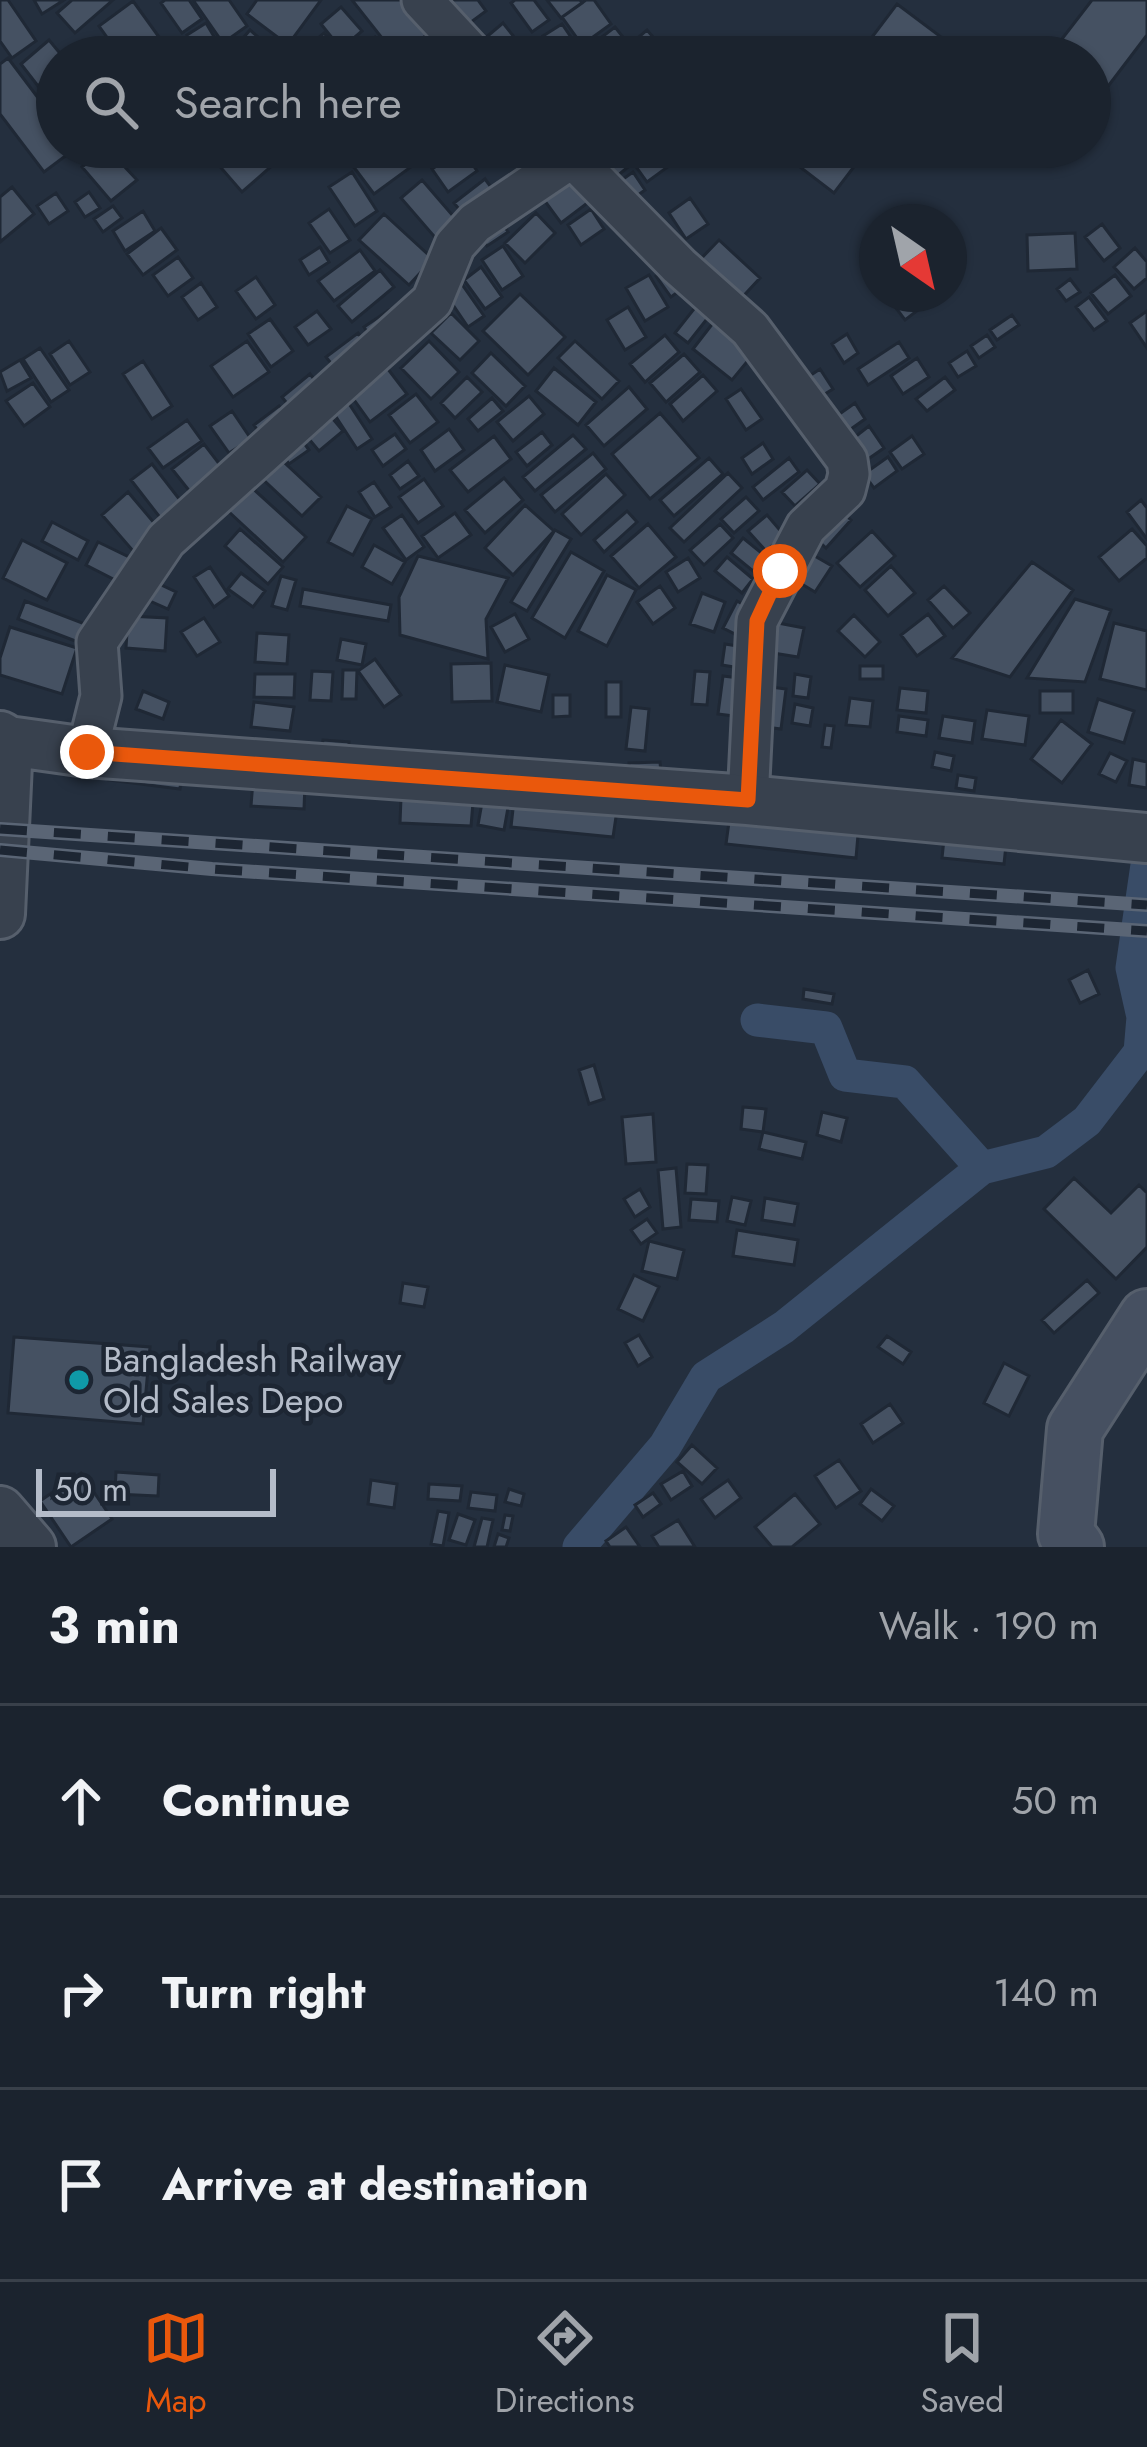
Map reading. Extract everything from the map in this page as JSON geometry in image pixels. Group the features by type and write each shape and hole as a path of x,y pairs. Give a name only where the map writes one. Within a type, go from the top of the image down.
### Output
{"main road":[{"path":"1064,1543 1075,1429 1147,1317"}],"street":[{"path":"422,0 455,36"},
{"path":"87,752 101,696 97,642 166,540 432,301 455,245 475,223 546,168"},
{"path":"583,168 679,266 750,329 847,460 845,490 806,527 757,621 748,800"},
{"path":"0,914 4,739 87,752 748,800 1135,836"},
{"path":"0,1510 31,1547"}],"building":[{"path":"0,0 8,0 36,41 12,58 0,41"},
{"path":"34,0 64,0 42,14"},
{"path":"72,0 113,0 75,33 57,13"},
{"path":"189,0 202,19 182,33 161,3"},
{"path":"193,0 229,0 247,26 233,36 218,36"},
{"path":"257,0 321,0 295,36 276,36 247,14"},
{"path":"352,0 412,0 435,29 426,36 380,36"},
{"path":"435,0 478,0 486,11 459,31"},
{"path":"534,0 549,20 532,32 511,3"},
{"path":"547,0 580,0 582,3 561,18"},
{"path":"586,0 594,0 611,24 594,36 576,36 562,17"},
{"path":"1092,0 1147,0 1147,35 1111,82 1111,36 1064,36"},
{"path":"133,1 158,36 106,36 99,26"},
{"path":"897,4 940,36 873,36"},
{"path":"341,7 362,31 356,36 331,36 321,24"},
{"path":"206,23 214,36 188,36"},
{"path":"503,23 513,36 488,36"},
{"path":"562,24 570,36 543,36"},
{"path":"36,51 36,83 21,64"},
{"path":"8,58 36,95 36,161 0,114 0,64"},
{"path":"83,168 126,168 137,180 111,201"},
{"path":"221,168 269,168 242,192"},
{"path":"354,168 409,168 374,194"},
{"path":"475,168 477,171 448,192 432,169"},
{"path":"564,168 578,168 598,195 561,223 536,189"},
{"path":"591,168 627,168 605,186"},
{"path":"637,168 666,168 647,182"},
{"path":"801,168 853,168 834,193"},
{"path":"352,172 377,211 355,226 329,187"},
{"path":"633,172 645,190 631,200 619,182"},
{"path":"485,179 499,198 469,221 454,203"},
{"path":"422,180 460,224 439,242 401,198"},
{"path":"12,187 34,214 0,242 0,197"},
{"path":"89,192 100,208 85,217 75,202"},
{"path":"56,193 68,211 49,224 37,206"},
{"path":"690,198 708,224 686,239 669,213"},
{"path":"113,206 122,218 103,232 94,219"},
{"path":"329,209 350,240 330,253 309,223"},
{"path":"591,209 604,229 581,245 568,225"},
{"path":"143,211 155,231 125,251 113,231"},
{"path":"536,213 555,233 525,263 505,243"},
{"path":"384,214 433,259 409,285 359,240"},
{"path":"497,214 508,232 487,246 476,228"},
{"path":"1102,224 1120,248 1104,261 1085,237"},
{"path":"161,228 177,250 143,275 127,254"},
{"path":"1075,233 1077,269 1028,271 1027,235"},
{"path":"719,240 760,278 735,305 694,266"},
{"path":"503,246 523,276 502,290 482,260"},
{"path":"320,247 329,262 309,275 300,260"},
{"path":"1135,248 1147,262 1147,278 1134,289 1114,267"},
{"path":"360,250 375,271 334,301 318,281"},
{"path":"178,257 193,278 168,296 153,275"},
{"path":"671,265 686,286 671,297 656,276"},
{"path":"481,267 502,297 485,309 464,280"},
{"path":"380,270 394,287 352,322 338,306"},
{"path":"649,275 668,307 645,321 626,288"},
{"path":"1115,275 1131,296 1108,314 1091,293"},
{"path":"256,277 275,305 256,319 236,291"},
{"path":"1070,279 1080,292 1066,301 1057,289"},
{"path":"201,283 217,307 198,320 182,297"},
{"path":"461,283 484,316 468,327 445,293"},
{"path":"520,294 565,337 528,375 483,331"},
{"path":"1089,297 1107,321 1094,330 1076,307"},
{"path":"701,300 714,310 688,343 675,333"},
{"path":"628,307 646,337 625,350 607,320"},
{"path":"389,310 397,322 372,340 364,327"},
{"path":"317,311 331,329 308,345 295,327"},
{"path":"1147,311 1147,348 1130,323"},
{"path":"451,313 479,341 460,360 431,333"},
{"path":"720,314 760,346 732,380 693,349"},
{"path":"1012,315 1019,325 997,340 990,330"},
{"path":"270,319 293,351 271,367 248,334"},
{"path":"358,333 369,348 338,372 326,357"},
{"path":"847,334 858,353 844,363 832,344"},
{"path":"665,335 679,352 645,382 630,364"},
{"path":"987,335 995,347 979,358 971,346"},
{"path":"69,341 90,372 70,385 50,354"},
{"path":"247,341 269,372 233,397 211,366"},
{"path":"429,341 459,372 431,399 401,368"},
{"path":"575,341 619,381 602,399 558,358"},
{"path":"899,342 909,358 868,385 858,369"},
{"path":"40,348 69,390 51,402 23,359"},
{"path":"967,351 976,366 958,377 949,363"},
{"path":"491,353 525,386 506,406 472,373"},
{"path":"684,354 700,372 666,402 650,383"},
{"path":"378,356 407,394 370,422 342,383"},
{"path":"917,358 929,377 903,394 891,376"},
{"path":"20,360 31,378 7,391 0,372"},
{"path":"143,361 172,406 152,419 123,374"},
{"path":"554,368 596,402 578,425 536,391"},
{"path":"820,369 833,389 815,400 802,381"},
{"path":"310,374 324,392 296,415 282,397"},
{"path":"703,375 717,391 683,421 670,404"},
{"path":"467,377 482,392 455,418 441,403"},
{"path":"945,377 955,390 927,411 916,399"},
{"path":"33,383 50,407 24,426 6,401"},
{"path":"629,387 647,409 604,446 586,425"},
{"path":"741,389 762,419 746,430 726,399"},
{"path":"342,393 372,439 357,449 327,403"},
{"path":"416,394 438,422 410,443 389,415"},
{"path":"529,396 544,414 513,441 497,422"},
{"path":"492,398 503,411 478,431 468,419"},
{"path":"855,403 865,419 841,436 831,420"},
{"path":"279,406 289,419 263,438 254,425"},
{"path":"323,407 343,431 319,451 299,427"},
{"path":"232,411 251,439 229,453 210,426"},
{"path":"660,413 699,458 650,499 612,454"},
{"path":"187,420 202,441 163,468 148,448"},
{"path":"869,426 884,448 861,464 846,444"},
{"path":"449,429 464,450 435,471 421,450"},
{"path":"296,432 309,450 289,464 276,446"},
{"path":"542,432 552,445 527,466 516,452"},
{"path":"395,434 406,449 383,466 372,450"},
{"path":"573,435 586,449 535,491 523,477"},
{"path":"494,436 511,459 468,492 450,470"},
{"path":"912,436 924,454 902,469 890,452"},
{"path":"763,443 773,459 752,474 742,458"},
{"path":"204,444 227,474 195,498 172,469"},
{"path":"273,452 321,497 302,516 254,471"},
{"path":"593,453 606,469 555,512 541,495"},
{"path":"888,457 897,471 874,488 864,474"},
{"path":"709,458 723,474 674,516 660,500"},
{"path":"789,458 799,472 763,500 753,487"},
{"path":"408,461 419,476 400,489 390,475"},
{"path":"152,464 190,513 169,529 131,480"},
{"path":"807,470 820,484 795,506 782,492"},
{"path":"728,473 742,488 684,542 670,528"},
{"path":"606,474 625,495 581,535 562,514"},
{"path":"504,478 523,500 485,533 465,510"},
{"path":"424,479 443,506 418,523 399,497"},
{"path":"374,482 391,507 375,517 359,492"},
{"path":"250,486 306,537 283,562 228,511"},
{"path":"128,492 166,537 140,559 102,515"},
{"path":"746,497 759,511 734,533 721,519"},
{"path":"1141,500 1147,508 1147,539 1127,512"},
{"path":"834,504 851,520 826,548 809,532"},
{"path":"525,505 554,531 513,575 485,548"},
{"path":"347,506 372,519 353,555 328,542"},
{"path":"627,511 637,522 604,552 594,540"},
{"path":"455,513 471,535 438,558 422,536"},
{"path":"402,515 424,547 406,560 383,528"},
{"path":"767,515 784,535 766,551 748,531"},
{"path":"52,522 88,541 78,560 42,541"},
{"path":"648,524 676,557 639,588 611,556"},
{"path":"720,524 733,538 704,565 690,550"},
{"path":"240,529 283,567 268,584 225,546"},
{"path":"1132,529 1147,546 1147,558 1119,581 1099,557"},
{"path":"555,530 571,539 527,611 511,602"},
{"path":"872,531 895,556 860,587 837,563"},
{"path":"743,538 765,556 753,571 731,553"},
{"path":"22,540 67,563 47,600 3,578"},
{"path":"98,542 133,559 121,583 86,565"},
{"path":"374,545 405,562 392,584 362,567"},
{"path":"806,551 832,566 815,592 790,577"},
{"path":"571,552 604,571 565,638 532,618"},
{"path":"418,556 508,578 486,619 488,659 400,635 399,597"},
{"path":"727,557 753,579 742,593 715,571"},
{"path":"688,558 700,578 678,592 666,572"},
{"path":"1032,562 1073,590 1010,677 952,658"},
{"path":"891,566 915,593 888,616 865,590"},
{"path":"210,567 229,596 214,607 194,577"},
{"path":"241,573 265,591 253,607 228,589"},
{"path":"607,575 636,590 607,646 578,631"},
{"path":"281,576 296,580 287,610 272,606"},
{"path":"157,583 176,592 168,609 150,601"},
{"path":"660,586 675,608 653,624 637,602"},
{"path":"944,586 970,613 953,628 928,600"},
{"path":"303,589 391,605 388,621 300,606"},
{"path":"702,593 725,602 714,632 690,624"},
{"path":"1075,599 1111,610 1085,682 1027,678"},
{"path":"25,601 85,624 78,642 18,619"},
{"path":"737,601 753,610 739,636 723,628"},
{"path":"515,614 529,639 505,652 491,627"},
{"path":"928,614 945,636 917,656 901,635"},
{"path":"854,615 880,642 865,657 838,631"},
{"path":"128,616 167,618 165,651 126,648"},
{"path":"204,618 220,642 197,656 181,632"},
{"path":"778,623 804,628 798,657 773,653"},
{"path":"1114,623 1147,631 1147,690 1100,679"},
{"path":"10,627 77,648 62,694 0,675"},
{"path":"257,633 289,635 287,664 255,662"},
{"path":"341,639 366,644 362,665 337,660"},
{"path":"725,644 750,648 746,669 722,665"},
{"path":"375,659 401,695 384,707 358,671"},
{"path":"491,663 492,701 452,702 451,664"},
{"path":"505,665 549,675 541,712 497,702"},
{"path":"860,666 883,666 883,679 860,679"},
{"path":"343,670 357,670 356,699 342,699"},
{"path":"312,671 333,672 331,701 310,700"},
{"path":"695,671 710,672 707,705 692,704"},
{"path":"255,674 295,674 294,698 254,697"},
{"path":"795,674 811,677 808,698 793,696"},
{"path":"723,676 747,679 742,717 718,714"},
{"path":"606,682 621,682 621,717 606,717"},
{"path":"763,686 786,689 781,729 757,726"},
{"path":"900,688 928,691 926,713 897,710"},
{"path":"143,691 169,702 163,719 136,709"},
{"path":"1040,691 1073,691 1073,713 1040,713"},
{"path":"553,695 570,695 570,716 553,717"},
{"path":"850,698 873,701 870,727 846,725"},
{"path":"1098,699 1134,711 1124,743 1088,732"},
{"path":"254,702 294,707 290,731 251,727"},
{"path":"795,704 813,708 810,726 792,723"},
{"path":"631,707 649,709 645,751 626,749"},
{"path":"987,710 1029,716 1025,745 982,739"},
{"path":"899,716 928,720 926,736 897,732"},
{"path":"943,716 975,721 972,743 939,738"},
{"path":"1061,720 1092,744 1062,783 1031,759"},
{"path":"825,725 834,726 831,748 822,747"},
{"path":"323,740 349,742 348,755 321,752"},
{"path":"935,752 954,756 951,771 932,767"},
{"path":"1110,753 1127,761 1116,782 1099,774"},
{"path":"112,758 182,768 180,789 109,780"},
{"path":"1133,759 1147,762 1147,788 1129,785"},
{"path":"660,762 661,773 630,774 629,763"},
{"path":"958,775 976,778 974,791 956,788"},
{"path":"253,781 305,783 304,809 251,806"},
{"path":"483,797 509,802 504,830 478,825"},
{"path":"401,798 473,802 471,826 400,823"},
{"path":"514,800 617,810 613,837 511,827"},
{"path":"729,822 858,835 856,858 726,844"},
{"path":"944,839 1006,845 1004,864 942,858"},
{"path":"1088,970 1099,994 1080,1003 1069,980"},
{"path":"804,989 834,994 832,1004 803,999"},
{"path":"594,1065 604,1099 589,1104 579,1070"},
{"path":"743,1107 766,1109 763,1132 741,1129"},
{"path":"822,1112 847,1118 841,1142 817,1135"},
{"path":"653,1114 656,1162 626,1164 622,1117"},
{"path":"763,1132 806,1142 802,1159 759,1149"},
{"path":"687,1164 708,1165 706,1194 685,1193"},
{"path":"676,1168 681,1227 663,1229 658,1170"},
{"path":"1074,1178 1111,1213 1139,1185 1147,1193 1147,1247 1116,1279 1044,1209"},
{"path":"640,1189 650,1207 635,1217 624,1199"},
{"path":"732,1197 751,1201 745,1225 727,1221"},
{"path":"765,1198 798,1204 794,1225 762,1220"},
{"path":"691,1199 719,1201 717,1222 689,1220"},
{"path":"647,1219 657,1233 641,1244 631,1230"},
{"path":"737,1230 798,1240 794,1265 733,1256"},
{"path":"649,1241 684,1250 677,1279 642,1271"},
{"path":"634,1275 659,1287 643,1321 618,1309"},
{"path":"1087,1280 1099,1293 1054,1333 1042,1320"},
{"path":"403,1283 428,1287 424,1307 400,1303"},
{"path":"639,1335 652,1357 638,1366 625,1343"},
{"path":"887,1336 911,1352 903,1364 878,1347"},
{"name":"Bangladesh Railway Old Sales Depo","path":"14,1337 150,1347 143,1424 8,1413"},
{"path":"1004,1363 1029,1376 1009,1416 984,1403"},
{"path":"890,1404 903,1423 873,1443 861,1424"},
{"path":"692,1445 717,1468 702,1484 677,1462"},
{"path":"839,1460 861,1491 836,1508 815,1476"},
{"path":"683,1471 692,1486 671,1500 661,1484"},
{"path":"116,1472 159,1475 158,1496 115,1494"},
{"path":"81,1473 112,1519 71,1547 40,1501"},
{"path":"371,1480 397,1484 394,1508 368,1504"},
{"path":"728,1480 741,1498 715,1518 701,1499"},
{"path":"429,1484 462,1486 460,1501 428,1499"},
{"path":"509,1489 524,1494 521,1506 505,1502"},
{"path":"871,1489 894,1506 882,1521 860,1504"},
{"path":"471,1492 497,1495 495,1511 468,1508"},
{"path":"653,1493 661,1504 643,1517 635,1505"},
{"path":"795,1494 820,1524 792,1547 772,1547 755,1527"},
{"path":"438,1511 449,1513 443,1546 431,1544"},
{"path":"458,1514 475,1520 466,1545 449,1540"},
{"path":"505,1515 513,1516 510,1531 502,1530"},
{"path":"482,1518 493,1520 487,1547 474,1547"},
{"path":"678,1520 695,1547 659,1547 652,1536"},
{"path":"626,1527 640,1547 610,1547 606,1541"},
{"path":"498,1534 509,1538 506,1547 494,1547"}],"waterway":[{"path":"579,1547 665,1446 706,1377 784,1327 982,1168 1046,1152 1087,1121 1140,1052 1143,1017 1132,968 1147,865"},
{"path":"757,1020 826,1028 845,1075 905,1082 982,1168"}],"railway":[{"path":"0,829 1147,905"},
{"path":"0,850 212,869 1147,931"}],"place":[{"name":"Bangladesh Railway Old Sales Depo","path":"79,1380"}],"route":[{"path":"87,752 748,800 757,621 780,571"}]}
